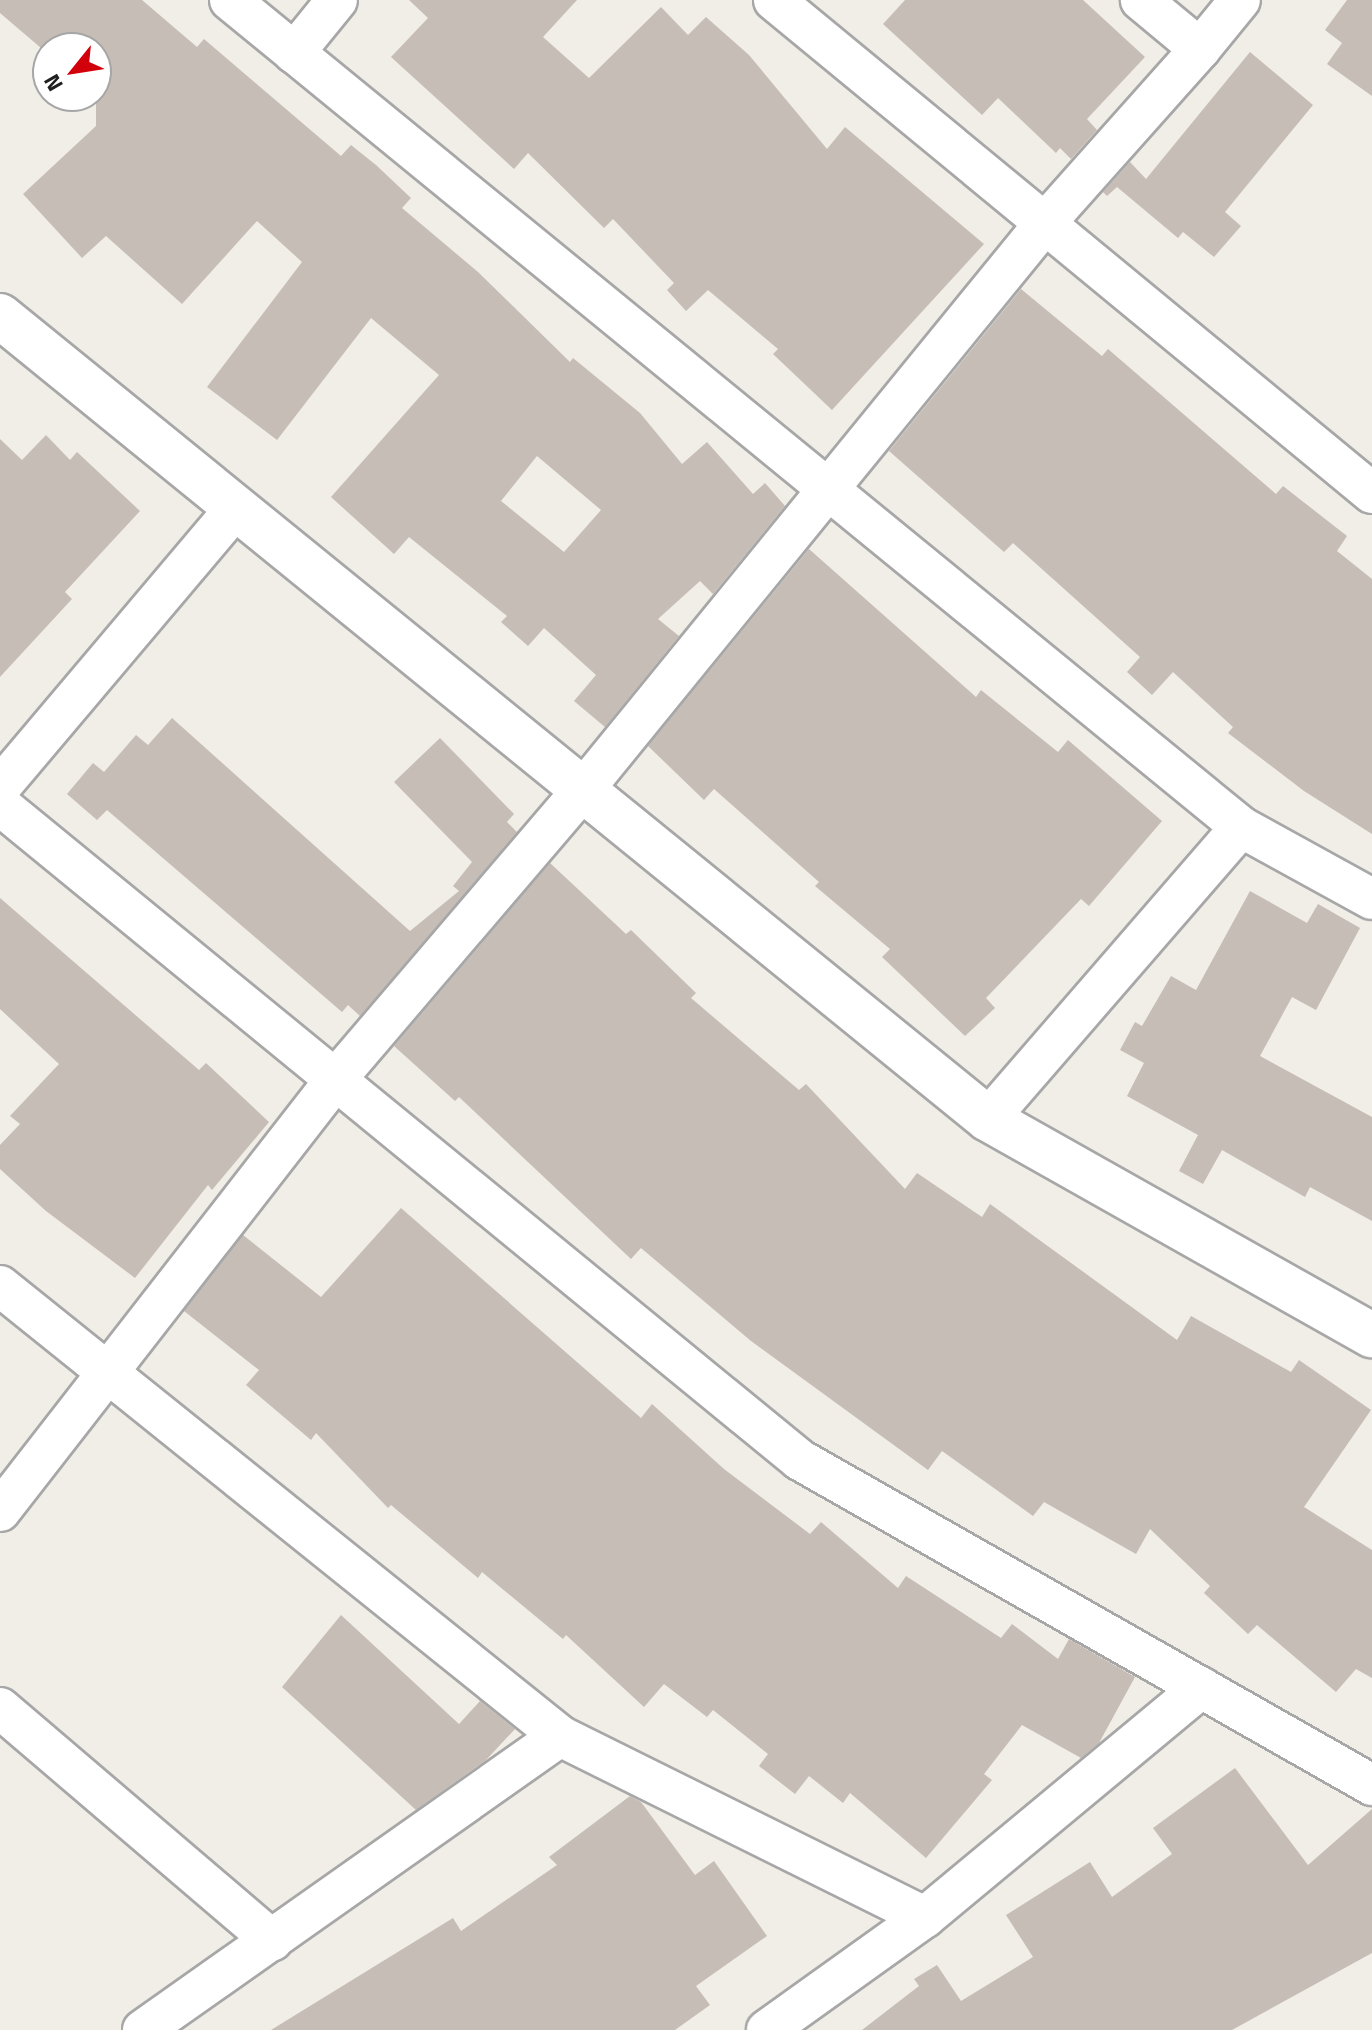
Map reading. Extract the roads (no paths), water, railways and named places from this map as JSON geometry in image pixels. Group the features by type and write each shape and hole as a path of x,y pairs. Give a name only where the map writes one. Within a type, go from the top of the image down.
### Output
{"street":[{"path":"230,0 1241,827 1372,899"},
{"path":"294,53 337,0"},
{"path":"1141,0 1200,49"},
{"path":"0,1511 335,1080 583,790 826,487 1045,223 1240,0"},
{"path":"798,7 1045,223 1372,493"},
{"path":"0,316 988,1119 1372,1335"},
{"path":"0,787 236,508"},
{"path":"0,805 800,1460 1372,1785"},
{"path":"988,1119 1241,827"},
{"path":"0,1286 560,1736 925,1917"},
{"path":"767,2030 925,1917 1201,1688"},
{"path":"6,1723 272,1940"},
{"path":"143,2030 560,1736"}]}
